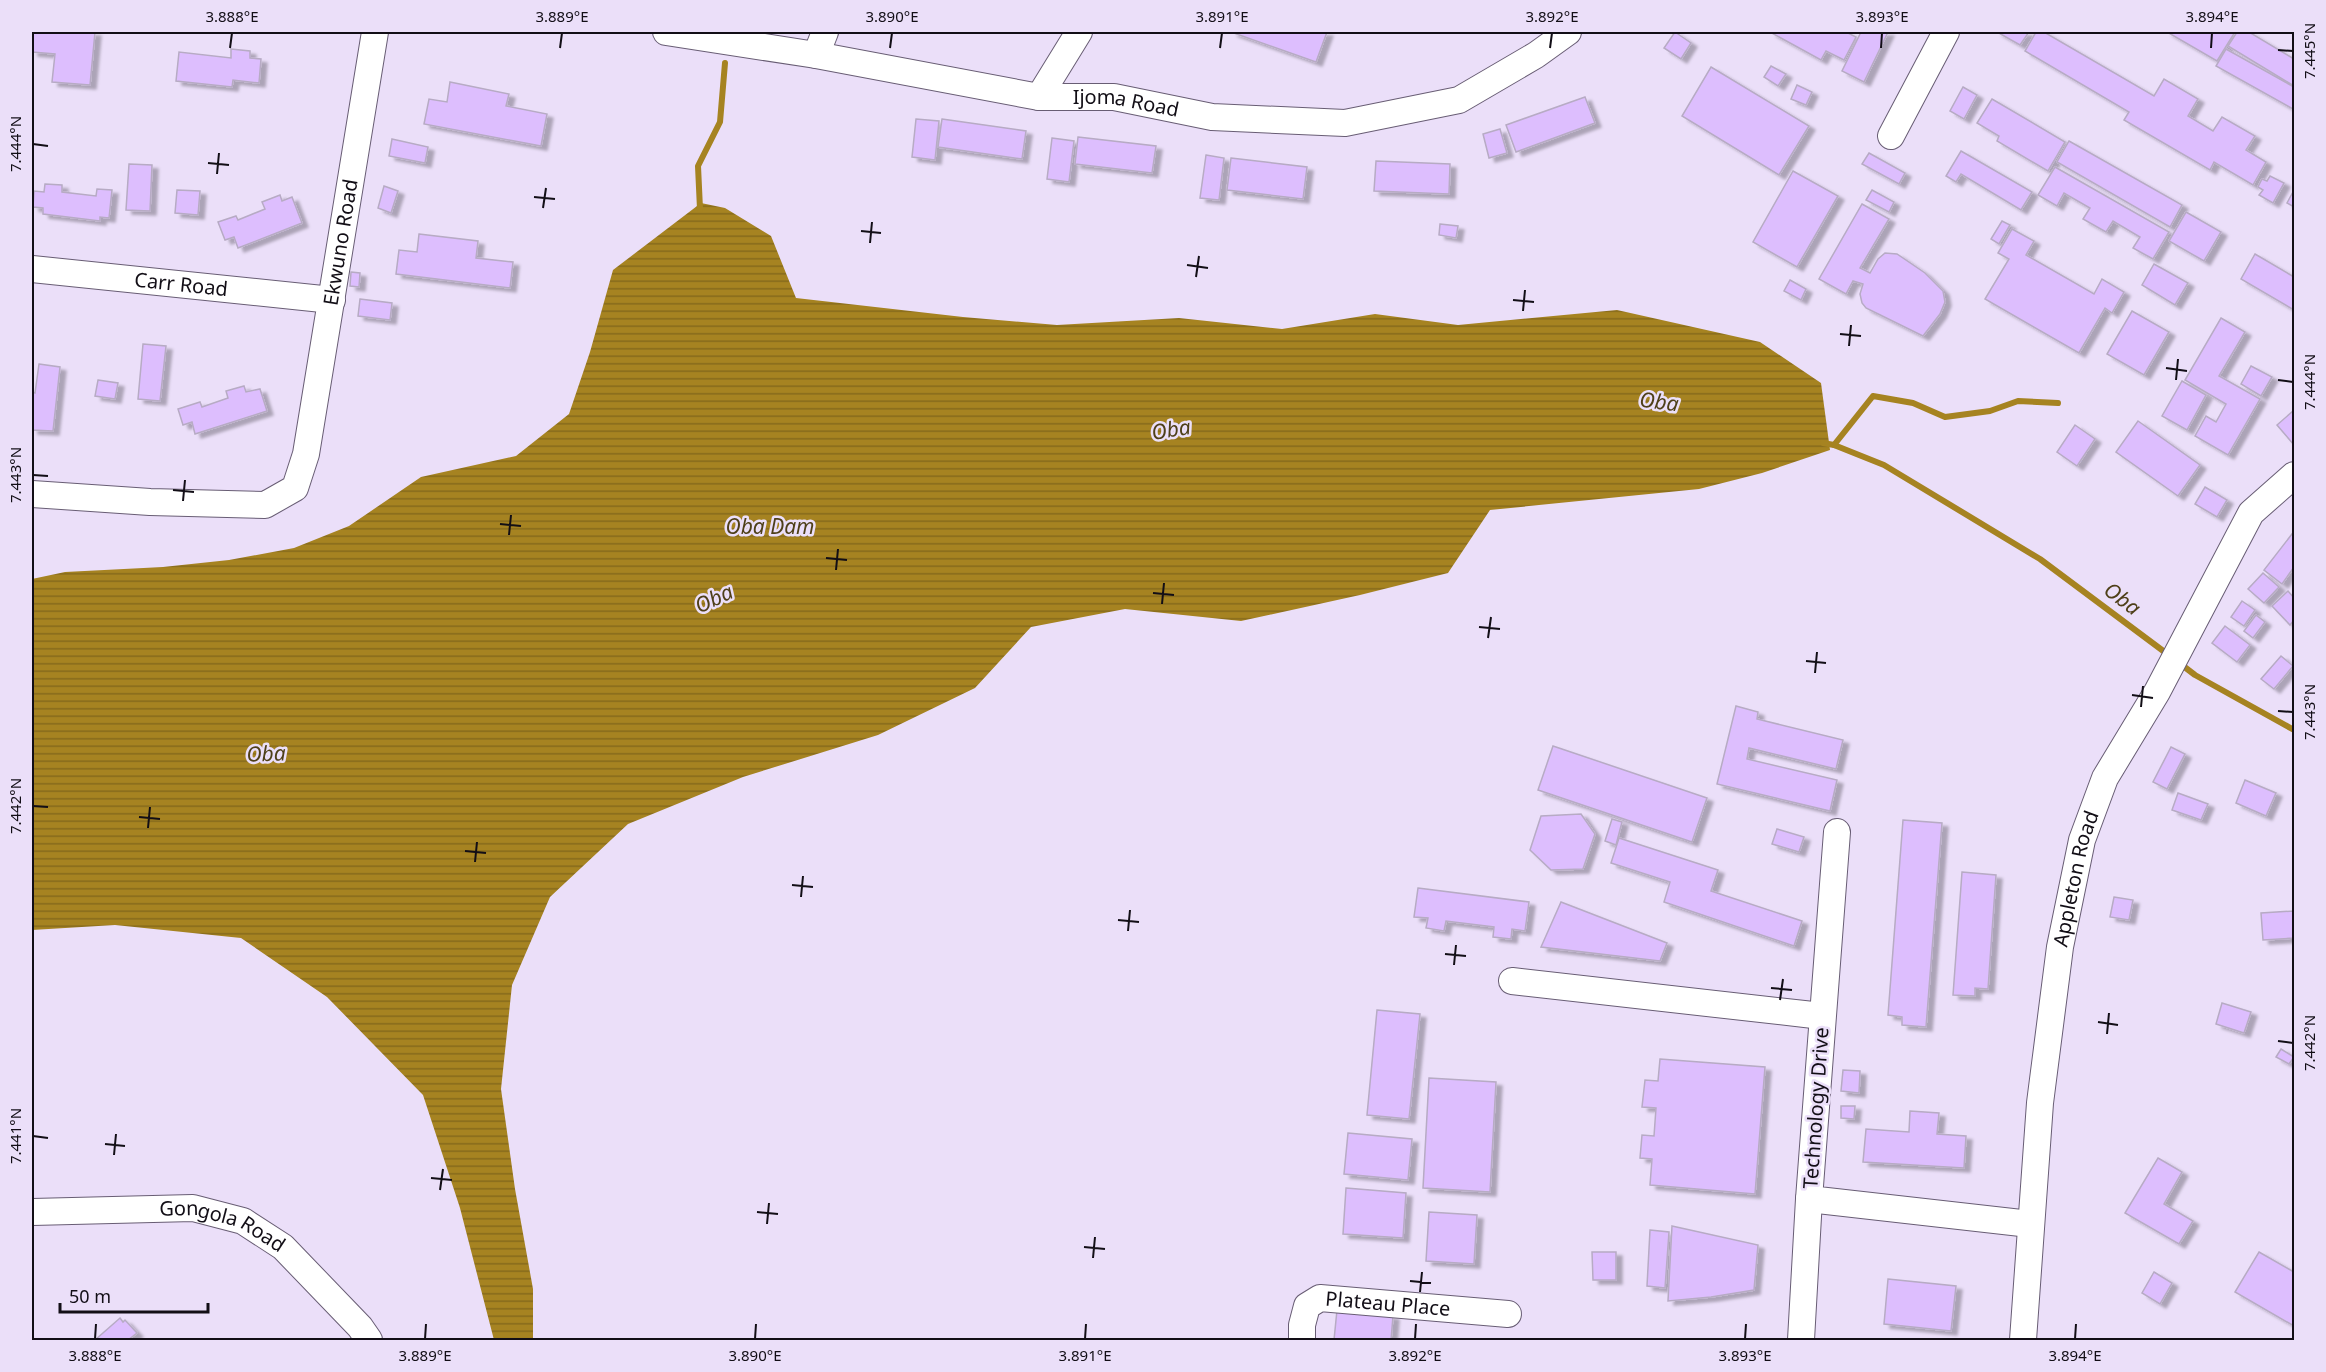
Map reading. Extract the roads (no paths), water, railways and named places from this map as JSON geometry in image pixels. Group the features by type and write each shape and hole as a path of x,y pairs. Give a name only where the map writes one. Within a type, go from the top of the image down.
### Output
{"street":[{"name":"Ekwuno Road","path":"32,494 150,502 265,505 295,488 306,454 375,32"},
{"name":"Ijoma Road","path":"666,32 820,43 1039,98 1114,98 1212,117 1345,123 1459,100 1536,55 1568,32"},
{"path":"1039,98 1079,32"},
{"path":"1891,136 1946,32"},
{"name":"Carr Road","path":"32,269 332,300"},
{"name":"Appleton Road","path":"2023,1341 2040,1103 2060,947 2082,840 2105,778 2157,692 2252,513 2295,475"},
{"name":"Technology Drive","path":"1837,832 1809,1198 2030,1224"},
{"path":"1512,981 1822,1016"},
{"path":"1801,1341 1809,1198"},
{"name":"Gongola Road","path":"32,1212 193,1208 243,1221 283,1247 360,1327 369,1341"},
{"name":"Plateau Place","path":"1302,1341 1302,1325 1307,1306 1320,1298 1508,1314"}],"water":[{"name":"Oba Dam","path":"701,203 725,208 771,236 796,298 1057,325 1179,318 1282,329 1375,314 1458,325 1617,310 1760,342 1821,383 1830,450 1762,473 1699,489 1490,510 1448,573 1360,595 1241,621 1125,609 1031,627 975,688 878,735 743,777 628,824 550,897 512,985 501,1089 515,1189 533,1289 533,1340 494,1340 460,1208 423,1095 327,997 241,938 115,925 32,930 32,579 65,572 163,567 229,560 294,548 349,526 421,477 516,456 569,414 590,352 613,270"}],"waterway":[{"path":"700,209 698,166 720,122 725,63"},
{"path":"1834,445 1873,396 1913,403 1945,417 1990,411 2018,401 2058,403"},
{"name":"Oba","path":"1823,443 1834,445 1884,465 2040,559 2170,656"},
{"name":"Oba","path":"2178,662 2195,675 2294,730"}]}
